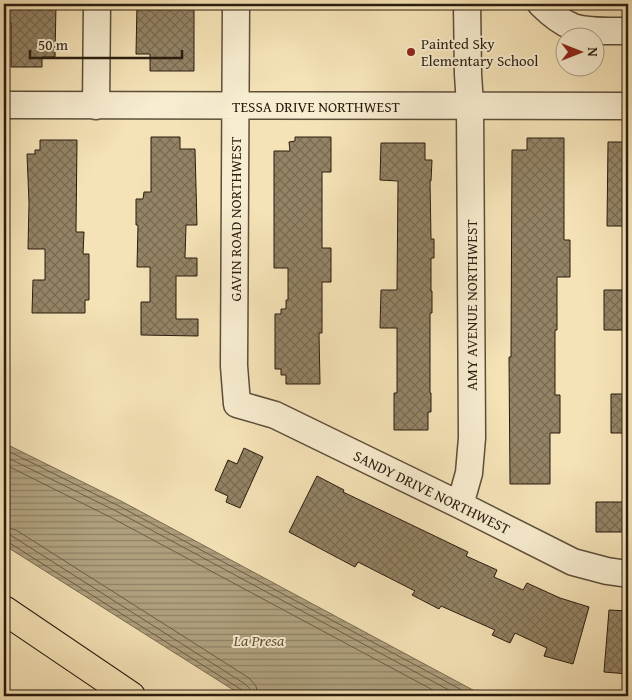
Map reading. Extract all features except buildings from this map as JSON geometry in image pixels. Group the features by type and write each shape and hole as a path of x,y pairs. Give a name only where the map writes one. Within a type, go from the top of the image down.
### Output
{"highway":[{"path":"4,610 131,696"}],"street":[{"path":"96,106 97,4"},
{"name":"GAVIN ROAD NORTHWEST","path":"236,4 234,366 238,404"},
{"name":"AMY AVENUE NORTHWEST","path":"460,505 469,473 472,438 470,105 467,4"},
{"path":"541,4 552,15 573,27 605,31 628,31"},
{"name":"TESSA DRIVE NORTHWEST","path":"4,105 628,106"},
{"name":"SANDY DRIVE NORTHWEST","path":"238,404 275,415 573,562 607,571 628,574"}],"water":[{"name":"La Presa","path":"4,443 121,501 484,696 243,696 4,545"}],"place":[{"name":"Painted Sky Elementary School","path":"411,52"}]}
